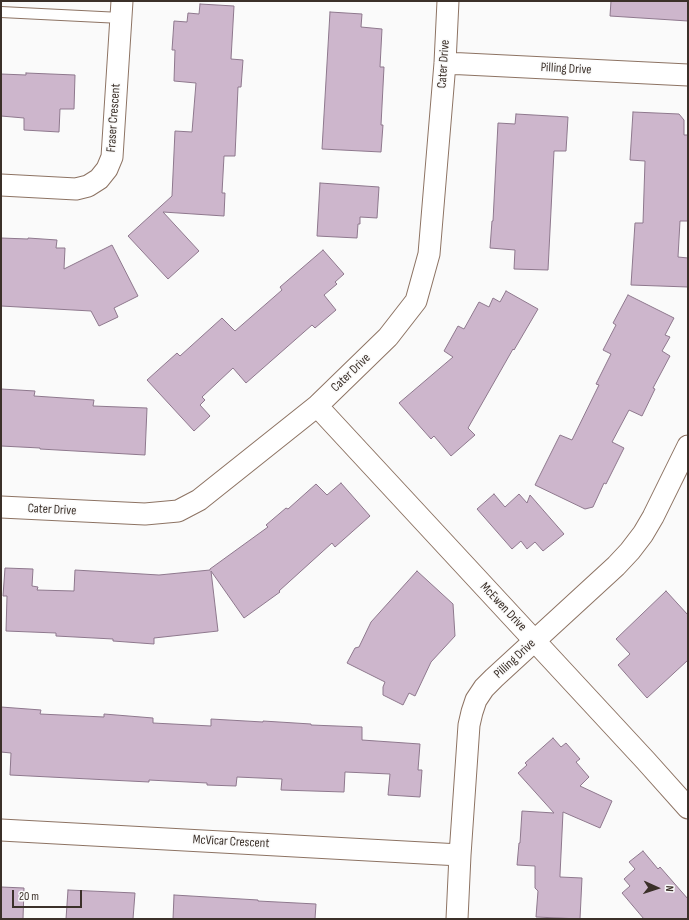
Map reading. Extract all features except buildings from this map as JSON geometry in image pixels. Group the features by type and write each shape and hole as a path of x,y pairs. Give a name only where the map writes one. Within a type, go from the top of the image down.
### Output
{"street":[{"name":"Cater Drive","path":"1,507 145,514 178,511 199,500 317,406 388,337 416,301 429,254 445,63 448,1"},
{"name":"Fraser Crescent","path":"1,185 76,188 88,186 99,179 107,169 112,157 121,10"},
{"name":"Pilling Drive","path":"445,63 688,75"},
{"name":"McEwen Drive","path":"317,406 688,808"},
{"name":"Pilling Drive","path":"457,919 469,725 476,700 484,688 616,566 630,551 643,534 653,517 688,446"},
{"name":"McVicar Crescent","path":"1,830 460,855"}],"lane":[{"path":"1,12 121,10"}]}
